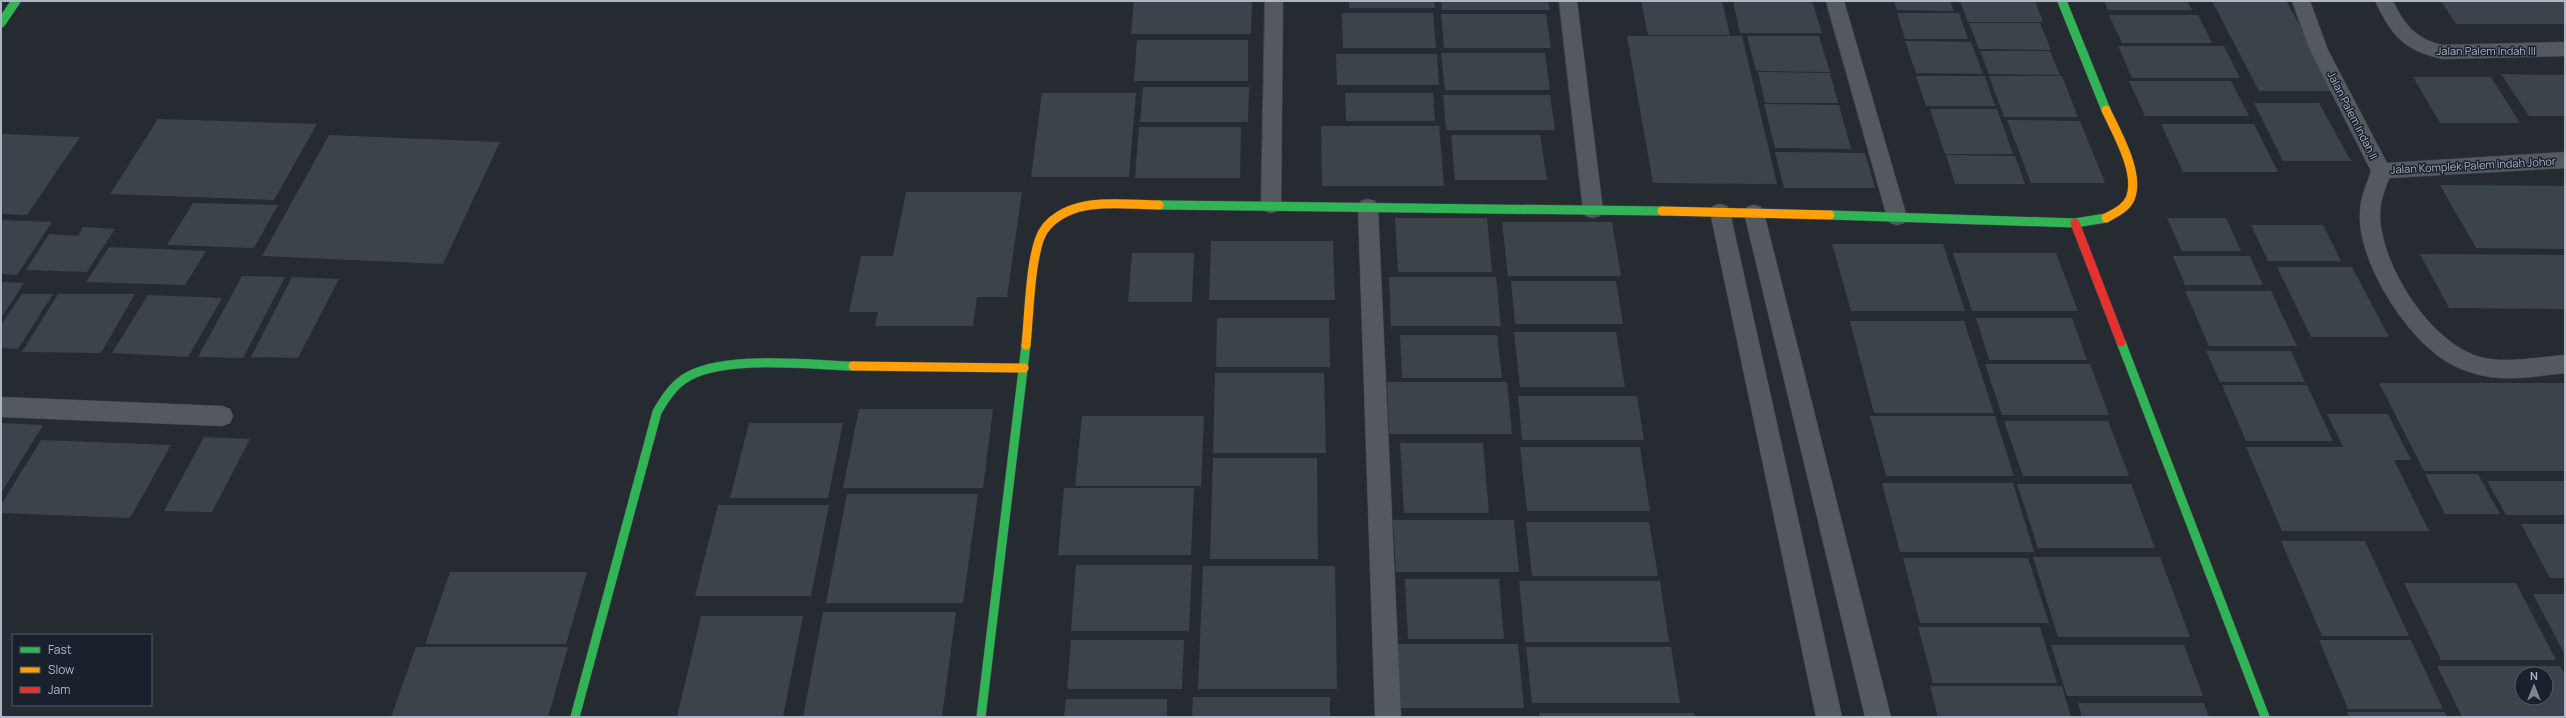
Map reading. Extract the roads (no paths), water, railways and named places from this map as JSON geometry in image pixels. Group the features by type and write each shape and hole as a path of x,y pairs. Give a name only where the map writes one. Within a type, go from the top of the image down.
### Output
{"street":[{"path":"1,23 16,1"},
{"path":"1271,205 1274,1"},
{"path":"1568,1 1593,210"},
{"path":"1835,1 1897,217"},
{"path":"981,717 1039,244 1042,233 1050,222 1062,213 1097,204 1271,205 1720,212 2075,223 2100,220 2123,211 2130,202 2134,188 2131,170 2062,1"},
{"name":"Jalan Palem Indah II","path":"2301,1 2319,50 2381,171 2369,216 2375,245 2390,280 2414,318 2433,340 2451,355 2480,366 2511,368 2565,364"},
{"name":"Jalan Palem Indah III","path":"2384,1 2395,25 2405,36 2428,49 2442,52 2565,49"},
{"name":"Jalan Komplek Palem Indah Johor","path":"2381,171 2565,160"},
{"path":"1368,207 1388,717"},
{"path":"1720,212 1829,717"},
{"path":"1754,213 1878,717"},
{"path":"2075,223 2265,717"},
{"path":"575,717 657,412 666,394 680,380 706,369 737,365 1024,368"},
{"path":"1,407 87,412 222,416"}]}
